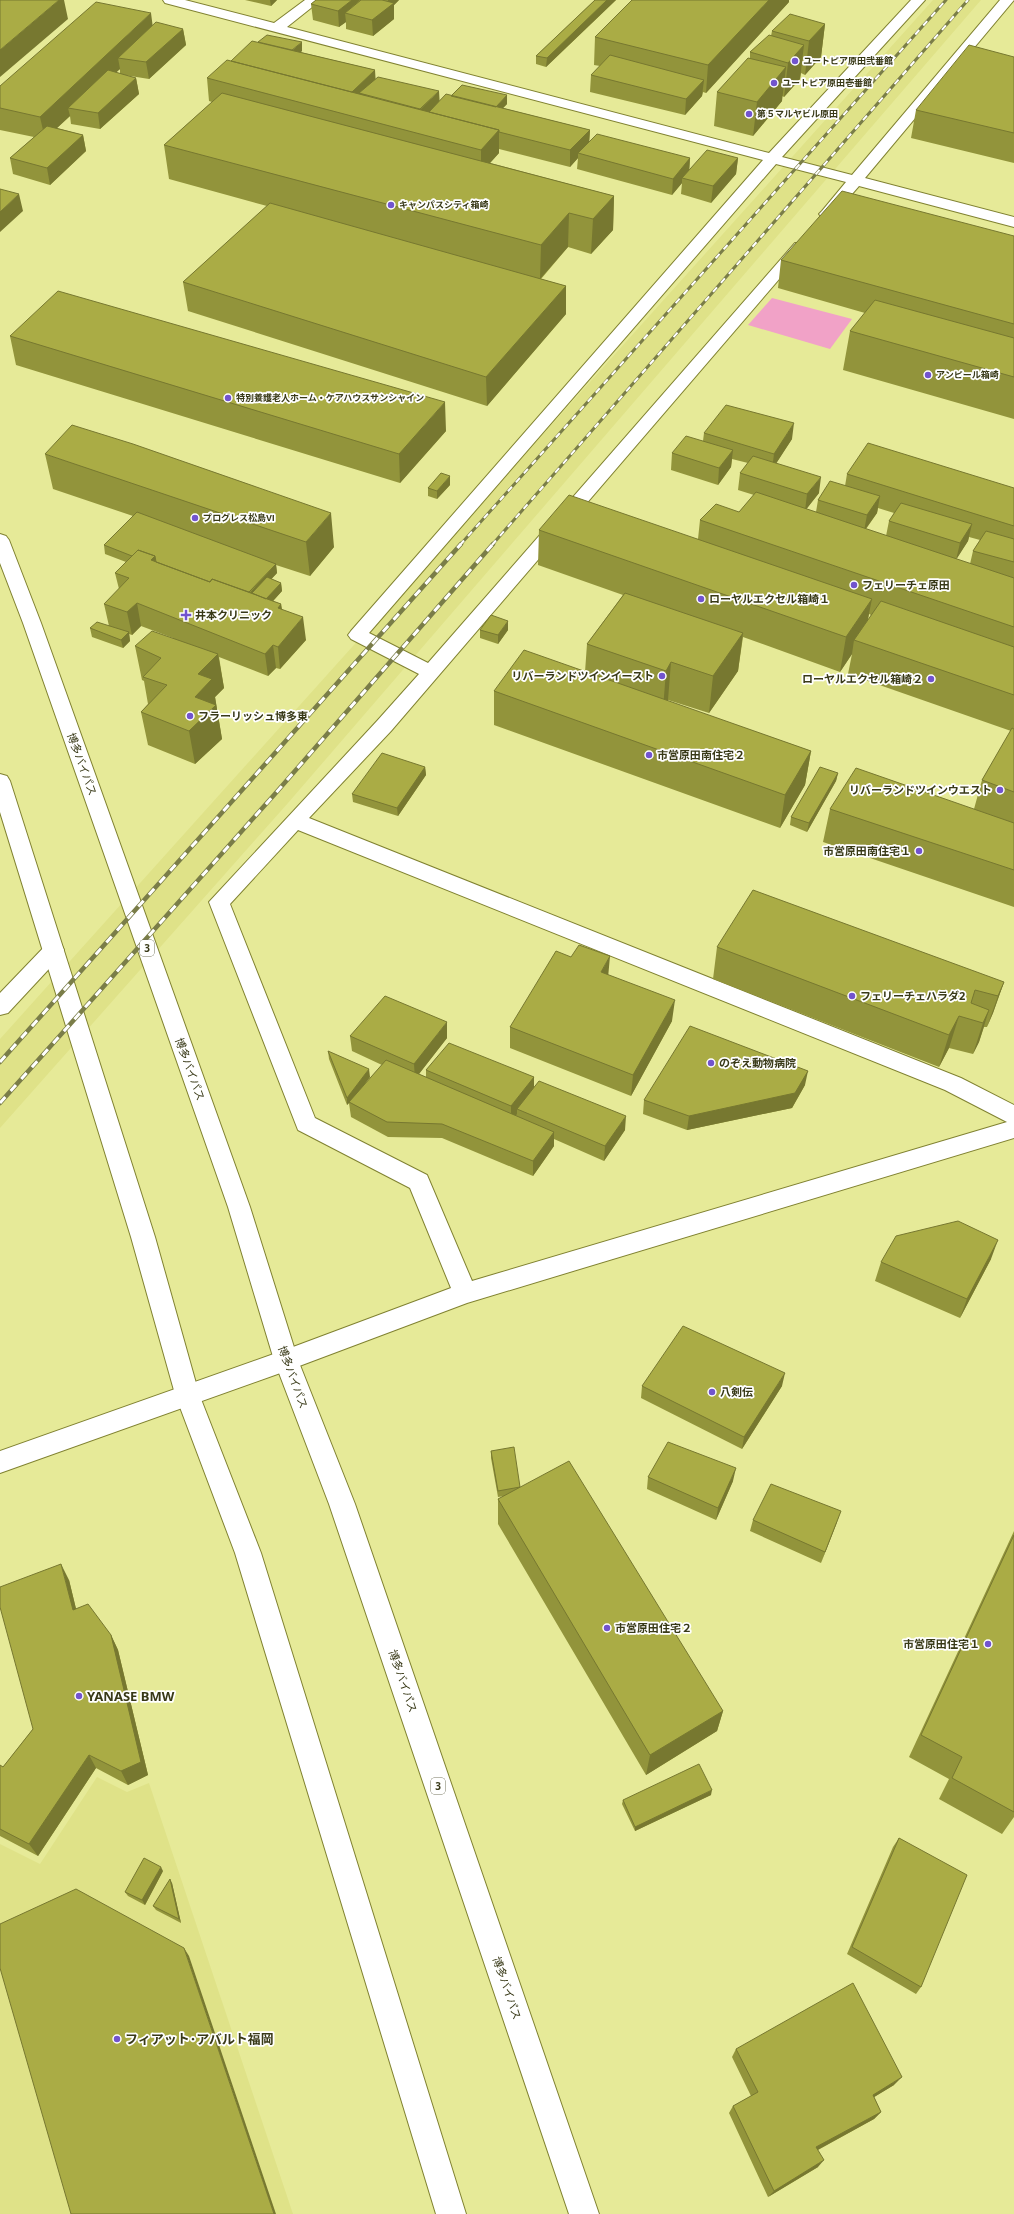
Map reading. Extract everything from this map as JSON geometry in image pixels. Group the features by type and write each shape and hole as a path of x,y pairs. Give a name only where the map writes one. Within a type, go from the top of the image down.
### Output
{"main road":[{"path":"170,0 1014,222"},
{"path":"276,28 314,0"},
{"path":"431,672 357,635 772,159 918,0"},
{"path":"465,1292 419,1182 306,1124 219,902 384,726 856,181 1007,0"},
{"name":"博多バイパス","path":"0,540 35,631 239,1207 286,1360 342,1504 584,2214"},
{"path":"0,781 143,1237 187,1394 248,1553 451,2214"},
{"path":"296,821 953,1084 1014,1115"},
{"path":"0,1007 54,950"},
{"path":"0,1462 187,1394 286,1360 465,1292 1014,1129"}],"shaded area":[{"path":"933,0 981,0 288,803 0,1128 0,1039"},
{"path":"772,298 852,319 830,349 748,325"},
{"name":"フィアット･アバルト福岡","path":"97,1777 127,1792 149,1783 293,2214 0,2214 0,1844 40,1864"}],"building":[{"path":"0,0 59,0 0,50"},
{"path":"316,0 352,0 338,11 311,4"},
{"path":"361,0 382,0 394,3 372,20 345,13"},
{"path":"595,0 607,0 547,58 536,56"},
{"path":"632,0 769,0 708,65 595,37"},
{"path":"96,2 151,13 40,117 0,108 0,86"},
{"path":"790,14 825,24 809,41 772,31"},
{"path":"156,22 183,29 146,62 118,58"},
{"path":"267,35 302,42 292,50 258,42"},
{"path":"769,35 804,45 788,63 750,52"},
{"path":"252,41 375,70 352,92 231,61"},
{"path":"969,45 1014,57 1014,133 916,110"},
{"path":"610,55 704,80 686,99 591,75"},
{"path":"748,58 786,67 757,102 717,92"},
{"path":"227,60 499,130 481,150 207,78"},
{"path":"108,70 136,78 98,113 68,108"},
{"path":"378,77 439,91 420,109 359,93"},
{"path":"462,85 507,95 496,107 451,96"},
{"path":"222,93 614,196 593,219 569,213 541,245 164,145"},
{"path":"446,94 590,130 570,150 429,112"},
{"path":"47,126 83,135 47,168 10,158"},
{"path":"597,134 690,158 673,179 578,153"},
{"path":"707,150 738,158 713,186 682,178"},
{"path":"0,189 19,194 0,212"},
{"path":"842,191 1014,236 1014,324 781,260"},
{"path":"270,203 566,286 486,377 183,282"},
{"path":"58,291 445,402 399,454 10,336"},
{"path":"875,300 1014,338 1014,377 850,331"},
{"path":"726,405 794,423 774,454 704,433"},
{"path":"72,425 133,444 331,513 306,542 45,454"},
{"path":"686,436 733,450 719,468 672,453"},
{"path":"868,443 1014,488 1014,526 847,474"},
{"path":"753,456 821,477 807,494 740,473"},
{"path":"441,473 450,476 437,491 428,488"},
{"path":"830,481 880,496 867,515 818,500"},
{"path":"756,492 1014,578 1014,627 700,520 716,504 739,512"},
{"path":"569,495 872,599 846,637 539,530"},
{"path":"901,503 972,524 960,543 889,521"},
{"path":"137,512 276,564 249,592 212,579 210,582 156,562 155,556 138,550 132,556 104,545"},
{"path":"986,531 1014,539 1014,562 973,551"},
{"path":"138,550 155,556 151,560 210,582 212,579 281,604 278,608 303,617 278,647 273,645 265,654 137,603 127,612 104,604 129,578 115,573"},
{"path":"267,577 281,583 266,599 252,593"},
{"path":"625,593 743,633 713,676 671,662 666,671 587,644"},
{"path":"881,601 1014,647 1014,695 854,640"},
{"path":"491,615 508,621 498,635 480,630"},
{"path":"97,622 129,632 121,640 90,628"},
{"path":"152,631 218,654 198,674 212,679 195,697 216,705 189,731 141,712 167,685 143,677 161,658 135,646"},
{"path":"524,650 811,751 785,795 494,691"},
{"path":"1012,728 1014,729 1014,792 982,780"},
{"path":"382,753 425,767 397,808 352,794"},
{"path":"820,767 838,773 809,823 791,817"},
{"path":"856,768 1014,823 1014,870 830,809"},
{"path":"753,890 1004,982 998,996 975,990 971,1003 989,1010 983,1023 959,1016 949,1035 717,947"},
{"path":"579,945 610,956 601,972 675,1000 633,1075 510,1027 556,951 571,957"},
{"path":"385,996 447,1022 414,1064 350,1036"},
{"name":"のぞえ動物病院","path":"690,1026 808,1071 795,1093 689,1116 644,1100"},
{"path":"449,1043 534,1077 511,1106 426,1070"},
{"path":"328,1051 369,1069 347,1098"},
{"path":"386,1060 554,1132 533,1161 442,1124 387,1122 349,1102"},
{"path":"539,1081 626,1116 605,1146 517,1109"},
{"path":"958,1221 998,1240 967,1299 881,1262 896,1236"},
{"name":"八剣伝","path":"683,1326 785,1373 744,1437 642,1386"},
{"path":"668,1442 736,1468 718,1508 648,1477"},
{"path":"514,1447 520,1487 498,1491 491,1451"},
{"name":"市営原田住宅２","path":"569,1461 723,1711 650,1755 498,1499"},
{"path":"771,1484 841,1511 825,1552 753,1520"},
{"name":"市営原田住宅１","path":"1014,1535 1014,1812 952,1778 962,1757 921,1735"},
{"name":"YANASE BMW","path":"61,1564 73,1610 88,1604 111,1635 141,1762 121,1771 89,1755 29,1844 0,1829 0,1765 3,1767 33,1729 0,1607 0,1587"},
{"path":"699,1764 712,1790 635,1827 623,1800"},
{"path":"899,1838 967,1875 921,1987 852,1947"},
{"path":"144,1858 161,1867 142,1900 125,1892"},
{"path":"170,1879 179,1919 153,1906"},
{"name":"フィアット･アバルト福岡","path":"76,1889 184,1948 274,2214 71,2214 0,1968 0,1924"},
{"path":"853,1983 902,2077 873,2095 881,2112 816,2147 824,2160 774,2191 733,2106 758,2092 736,2049"}],"railway":[{"path":"460,545 946,0"},
{"path":"492,545 968,0"},
{"path":"0,1062 461,544"},
{"path":"0,1103 274,795 493,544"}],"place":[{"name":"ユートピア原田弐番館","path":"795,61"},
{"name":"ユートピア原田壱番館","path":"774,83"},
{"name":"第５マルヤビル原田","path":"749,114"},
{"name":"キャンパスシティ箱崎","path":"391,205"},
{"name":"アンピール箱崎","path":"928,375"},
{"name":"特別養護老人ホーム・ケアハウスサンシャイン","path":"228,398"},
{"name":"プログレス松島Ⅵ","path":"195,518"},
{"name":"フェリーチェ原田","path":"854,585"},
{"name":"ローヤルエクセル箱崎１","path":"701,599"},
{"name":"井本クリニック","path":"186,615"},
{"name":"リバーランドツインイースト","path":"662,676"},
{"name":"ローヤルエクセル箱崎２","path":"931,679"},
{"name":"フラーリッシュ博多東","path":"190,716"},
{"name":"市営原田南住宅２","path":"649,755"},
{"name":"リバーランドツインウエスト","path":"1000,790"},
{"name":"市営原田南住宅１","path":"919,851"},
{"name":"フェリーチェハラダ2","path":"852,996"},
{"name":"のぞえ動物病院","path":"711,1063"},
{"name":"八剣伝","path":"712,1392"},
{"name":"市営原田住宅２","path":"607,1628"},
{"name":"市営原田住宅１","path":"988,1644"},
{"name":"YANASE BMW","path":"79,1696"},
{"name":"フィアット･アバルト福岡","path":"117,2039"}]}
